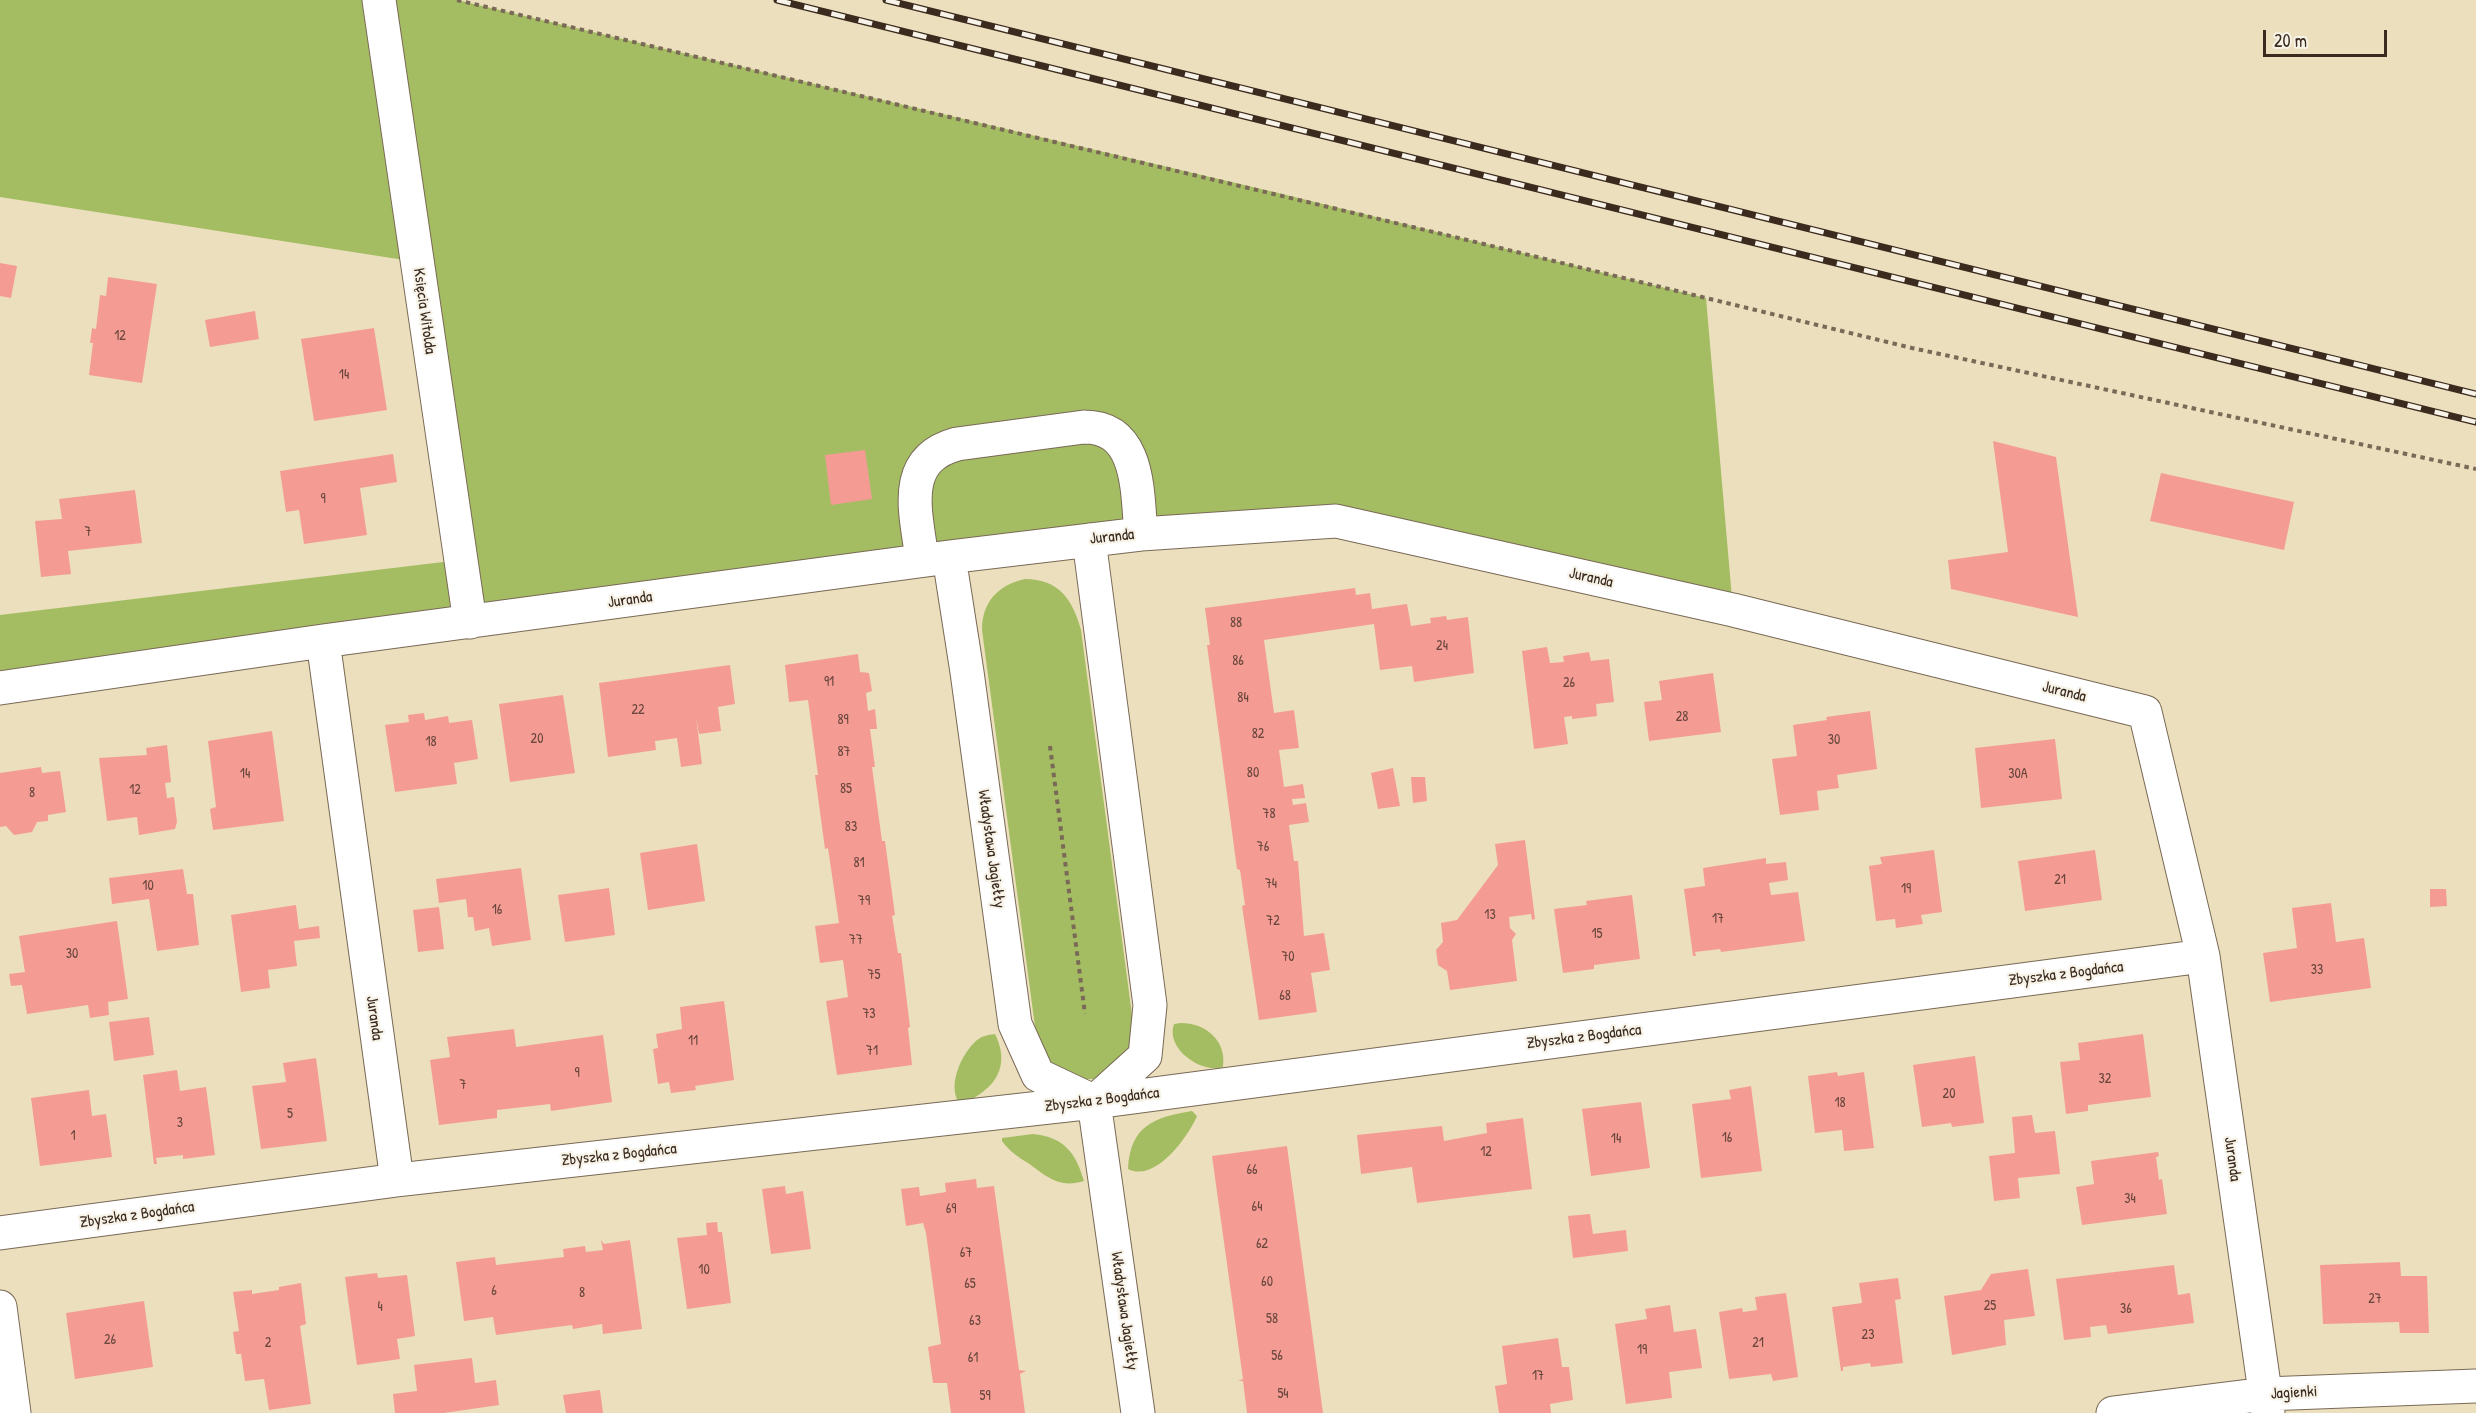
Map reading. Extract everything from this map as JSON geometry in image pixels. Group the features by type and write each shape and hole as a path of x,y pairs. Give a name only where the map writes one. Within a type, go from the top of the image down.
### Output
{"street":[{"name":"Księcia Witolda","path":"379,0 470,622"},
{"name":"Władysława Jagiełły","path":"1138,1413 1094,1102 1038,1075 1015,1024 967,672 916,483 923,464 929,457 938,450 957,444 1084,427 1103,430 1120,441 1126,448 1134,467 1141,534"},
{"name":"Juranda","path":"0,688 323,641 935,559 1141,534 1336,521 1733,610 2145,712 2203,956 2267,1403"},
{"path":"1089,540 1149,1005 1145,1056 1094,1102"},
{"name":"Juranda","path":"323,641 397,1180"},
{"name":"Zbyszka z Bogdańca","path":"0,1233 397,1180 1094,1102 2203,956"},
{"path":"0,1307 14,1413"},
{"name":"Jagienki","path":"2113,1413 2476,1386"}],"path":[{"path":"457,0 1912,348 2476,469"},
{"path":"1050,746 1085,1014"}],"green space":[{"path":"0,0 457,0 1278,193 1706,298 1733,610 1336,521 0,688 0,615 460,560 417,262 0,197"},
{"path":"1025,579 1047,583 1063,593 1074,609 1081,630 1134,1030 1129,1053 1100,1079 1080,1079 1048,1063 1036,1034 982,630 985,611 993,596 1007,586"},
{"path":"1174,1024 1198,1026 1218,1041 1222,1049 1223,1067 1205,1067 1187,1058 1175,1042 1173,1033"},
{"path":"995,1034 1001,1051 998,1075 980,1094 967,1101 958,1101 955,1094 956,1077 966,1052 977,1040"},
{"path":"1192,1111 1197,1116 1193,1125 1169,1156 1149,1170 1138,1172 1128,1169 1134,1143 1146,1126 1178,1113"},
{"path":"1033,1134 1053,1139 1067,1148 1077,1162 1084,1181 1067,1183 1053,1180 1017,1156 1002,1141 1002,1138"}],"building":[{"path":"0,263 17,266 11,298 0,296"},
{"path":"108,277 157,284 142,383 89,375 93,343 90,343 92,328 96,329 100,295 106,296"},
{"path":"255,311 259,339 210,347 205,320"},
{"path":"374,328 387,410 314,421 301,339"},
{"path":"1993,441 2056,457 2078,617 1951,589 1948,560 2008,552"},
{"path":"865,450 872,499 831,505 825,455"},
{"path":"393,454 397,482 360,488 367,535 304,544 299,510 286,512 280,471"},
{"path":"2161,473 2294,502 2284,550 2150,521"},
{"path":"135,490 142,543 68,551 71,574 41,577 35,521 62,519 59,499"},
{"path":"1355,588 1356,595 1370,593 1372,609 1407,604 1411,626 1431,623 1430,618 1446,616 1447,620 1468,617 1474,673 1414,682 1412,666 1380,670 1374,624 1264,640 1274,713 1294,710 1299,748 1279,750 1284,787 1303,784 1305,798 1292,799 1293,805 1306,803 1309,822 1289,825 1294,861 1298,861 1304,936 1324,933 1330,970 1311,973 1317,1012 1259,1020 1242,906 1245,905 1240,870 1237,869 1207,645 1210,645 1205,608"},
{"path":"1547,647 1550,663 1564,662 1563,656 1589,652 1591,661 1609,659 1614,702 1596,704 1597,716 1572,719 1572,716 1564,717 1568,744 1534,749 1522,651"},
{"path":"858,654 860,672 869,673 872,691 866,693 868,711 875,709 877,729 870,729 875,767 872,767 895,915 892,916 898,953 901,953 912,1065 837,1075 826,1001 848,997 843,960 820,963 815,926 839,923 828,848 825,849 808,700 789,702 785,665"},
{"path":"730,665 735,704 718,707 721,731 699,734 696,717 702,764 681,767 677,738 655,741 656,750 608,757 599,683"},
{"path":"1713,673 1721,732 1649,741 1644,702 1662,700 1659,681"},
{"path":"563,695 575,773 510,782 499,704"},
{"path":"1870,711 1877,769 1837,775 1839,788 1817,791 1819,810 1780,815 1772,759 1797,756 1793,725 1827,720 1826,717"},
{"path":"424,713 425,720 448,716 449,723 472,720 478,759 454,763 457,784 395,792 385,725 409,722 408,715"},
{"path":"272,731 284,821 213,830 210,809 216,807 208,741"},
{"path":"2055,739 2062,799 1981,808 1975,748"},
{"path":"167,745 171,782 165,783 167,798 174,797 177,822 175,829 139,835 137,817 107,821 99,758 147,755 146,748"},
{"path":"41,767 42,773 60,771 66,812 48,815 48,821 37,822 32,832 14,835 6,826 0,827 0,773"},
{"path":"1393,768 1400,806 1378,809 1371,773"},
{"path":"1411,777 1425,777 1427,801 1413,803"},
{"path":"1525,840 1535,919 1532,920 1531,914 1509,917 1510,928 1516,934 1512,940 1517,981 1450,990 1447,971 1438,965 1436,950 1443,942 1441,923 1457,920 1498,865 1495,844"},
{"path":"697,844 705,901 648,910 640,853"},
{"path":"1934,850 1942,912 1921,915 1923,924 1896,928 1895,919 1876,921 1869,866 1882,864 1880,857"},
{"path":"2095,850 2102,900 2025,911 2018,861"},
{"path":"1766,858 1766,864 1786,862 1788,880 1769,883 1771,895 1798,892 1805,941 1721,952 1720,949 1695,952 1696,956 1693,956 1684,889 1705,886 1703,868"},
{"path":"521,868 531,940 492,946 489,928 475,931 473,917 468,917 466,899 439,903 436,879"},
{"path":"183,869 187,894 193,894 199,945 157,951 149,899 112,904 109,878"},
{"path":"609,888 615,935 565,942 558,895"},
{"path":"2430,889 2446,889 2447,906 2430,907"},
{"path":"1632,895 1640,959 1594,965 1594,969 1563,973 1554,909 1587,905 1586,901"},
{"path":"2331,903 2336,942 2364,938 2371,988 2270,1002 2263,953 2297,948 2292,908"},
{"path":"296,905 299,929 319,926 320,938 294,941 297,966 268,970 270,988 241,992 231,915"},
{"path":"439,907 444,949 418,952 413,910"},
{"path":"117,921 128,999 108,1002 109,1015 90,1018 88,1005 27,1014 22,985 11,986 9,974 25,972 19,936"},
{"path":"724,1001 734,1080 695,1086 696,1090 671,1093 669,1082 658,1084 653,1049 658,1048 656,1034 682,1029 680,1007"},
{"path":"149,1017 154,1055 114,1061 109,1022"},
{"path":"514,1029 516,1047 603,1035 612,1102 551,1111 550,1104 497,1110 497,1118 439,1125 430,1060 450,1057 447,1037"},
{"path":"2143,1034 2151,1097 2088,1105 2088,1111 2066,1114 2060,1062 2080,1060 2078,1043"},
{"path":"1975,1056 1984,1123 1952,1127 1951,1123 1922,1127 1913,1065"},
{"path":"316,1058 327,1141 261,1149 252,1086 286,1082 283,1063"},
{"path":"177,1070 180,1091 206,1087 215,1155 183,1159 183,1155 156,1158 157,1164 154,1164 143,1075"},
{"path":"1837,1072 1838,1076 1864,1072 1874,1148 1844,1151 1842,1130 1815,1133 1808,1076"},
{"path":"1751,1086 1762,1171 1701,1178 1692,1104 1731,1099 1729,1090"},
{"path":"89,1090 92,1116 106,1114 112,1157 40,1166 31,1098"},
{"path":"1641,1102 1650,1168 1591,1176 1582,1109"},
{"path":"2032,1115 2035,1133 2055,1131 2060,1174 2018,1178 2020,1198 1994,1201 1989,1156 2015,1153 2012,1117"},
{"path":"1523,1118 1532,1189 1417,1203 1412,1167 1361,1174 1357,1135 1442,1126 1444,1141 1487,1133 1486,1123"},
{"path":"1287,1146 1323,1413 1247,1413 1243,1381 1238,1381 1243,1379 1212,1156"},
{"path":"2158,1152 2159,1156 2156,1157 2159,1180 2162,1179 2167,1214 2082,1225 2076,1187 2094,1184 2091,1161"},
{"path":"976,1179 977,1188 994,1186 1019,1370 1026,1371 1020,1374 1025,1413 951,1413 947,1383 933,1383 928,1347 941,1344 926,1233 923,1223 906,1226 901,1189 919,1187 920,1196 946,1192 945,1183"},
{"path":"785,1186 786,1194 803,1191 811,1249 771,1254 762,1189"},
{"path":"1590,1214 1593,1234 1626,1230 1628,1251 1573,1258 1568,1216"},
{"path":"717,1222 718,1232 722,1232 731,1303 687,1309 677,1238 707,1235 706,1223"},
{"path":"601,1240 604,1244 630,1240 642,1329 603,1334 602,1324 573,1329 572,1325 496,1335 493,1317 464,1321 456,1262 495,1257 496,1265 564,1257 563,1249 585,1246 586,1252 603,1250"},
{"path":"2400,1262 2401,1276 2427,1276 2429,1333 2400,1333 2399,1322 2323,1324 2320,1265"},
{"path":"2174,1265 2178,1295 2190,1293 2194,1323 2108,1334 2106,1325 2090,1327 2091,1337 2064,1340 2056,1279"},
{"path":"2028,1269 2035,1316 2004,1320 2006,1345 1952,1355 1944,1296 1981,1290 1991,1274"},
{"path":"377,1273 378,1278 407,1275 415,1336 397,1339 400,1359 357,1365 345,1277"},
{"path":"1898,1278 1901,1299 1895,1300 1903,1363 1871,1367 1870,1363 1843,1367 1841,1371 1832,1307 1862,1303 1859,1283"},
{"path":"301,1283 306,1324 300,1326 311,1404 269,1410 264,1379 245,1381 241,1354 236,1354 233,1332 239,1331 233,1292 252,1290 252,1294 279,1290 279,1287"},
{"path":"1786,1293 1798,1377 1773,1381 1771,1374 1729,1379 1719,1312 1742,1308 1743,1312 1757,1310 1755,1297"},
{"path":"144,1301 153,1367 75,1379 66,1313"},
{"path":"1670,1305 1674,1332 1696,1329 1702,1368 1669,1372 1672,1398 1626,1404 1615,1324 1647,1319 1645,1309"},
{"path":"1558,1338 1562,1367 1569,1367 1573,1400 1550,1404 1551,1413 1499,1413 1495,1386 1507,1384 1502,1346"},
{"path":"472,1358 475,1383 496,1380 499,1405 444,1413 395,1413 393,1394 417,1391 414,1365"},
{"path":"600,1390 603,1413 566,1413 563,1395"}],"railway":[{"path":"777,0 2476,422"},
{"path":"886,0 2476,394"}]}
